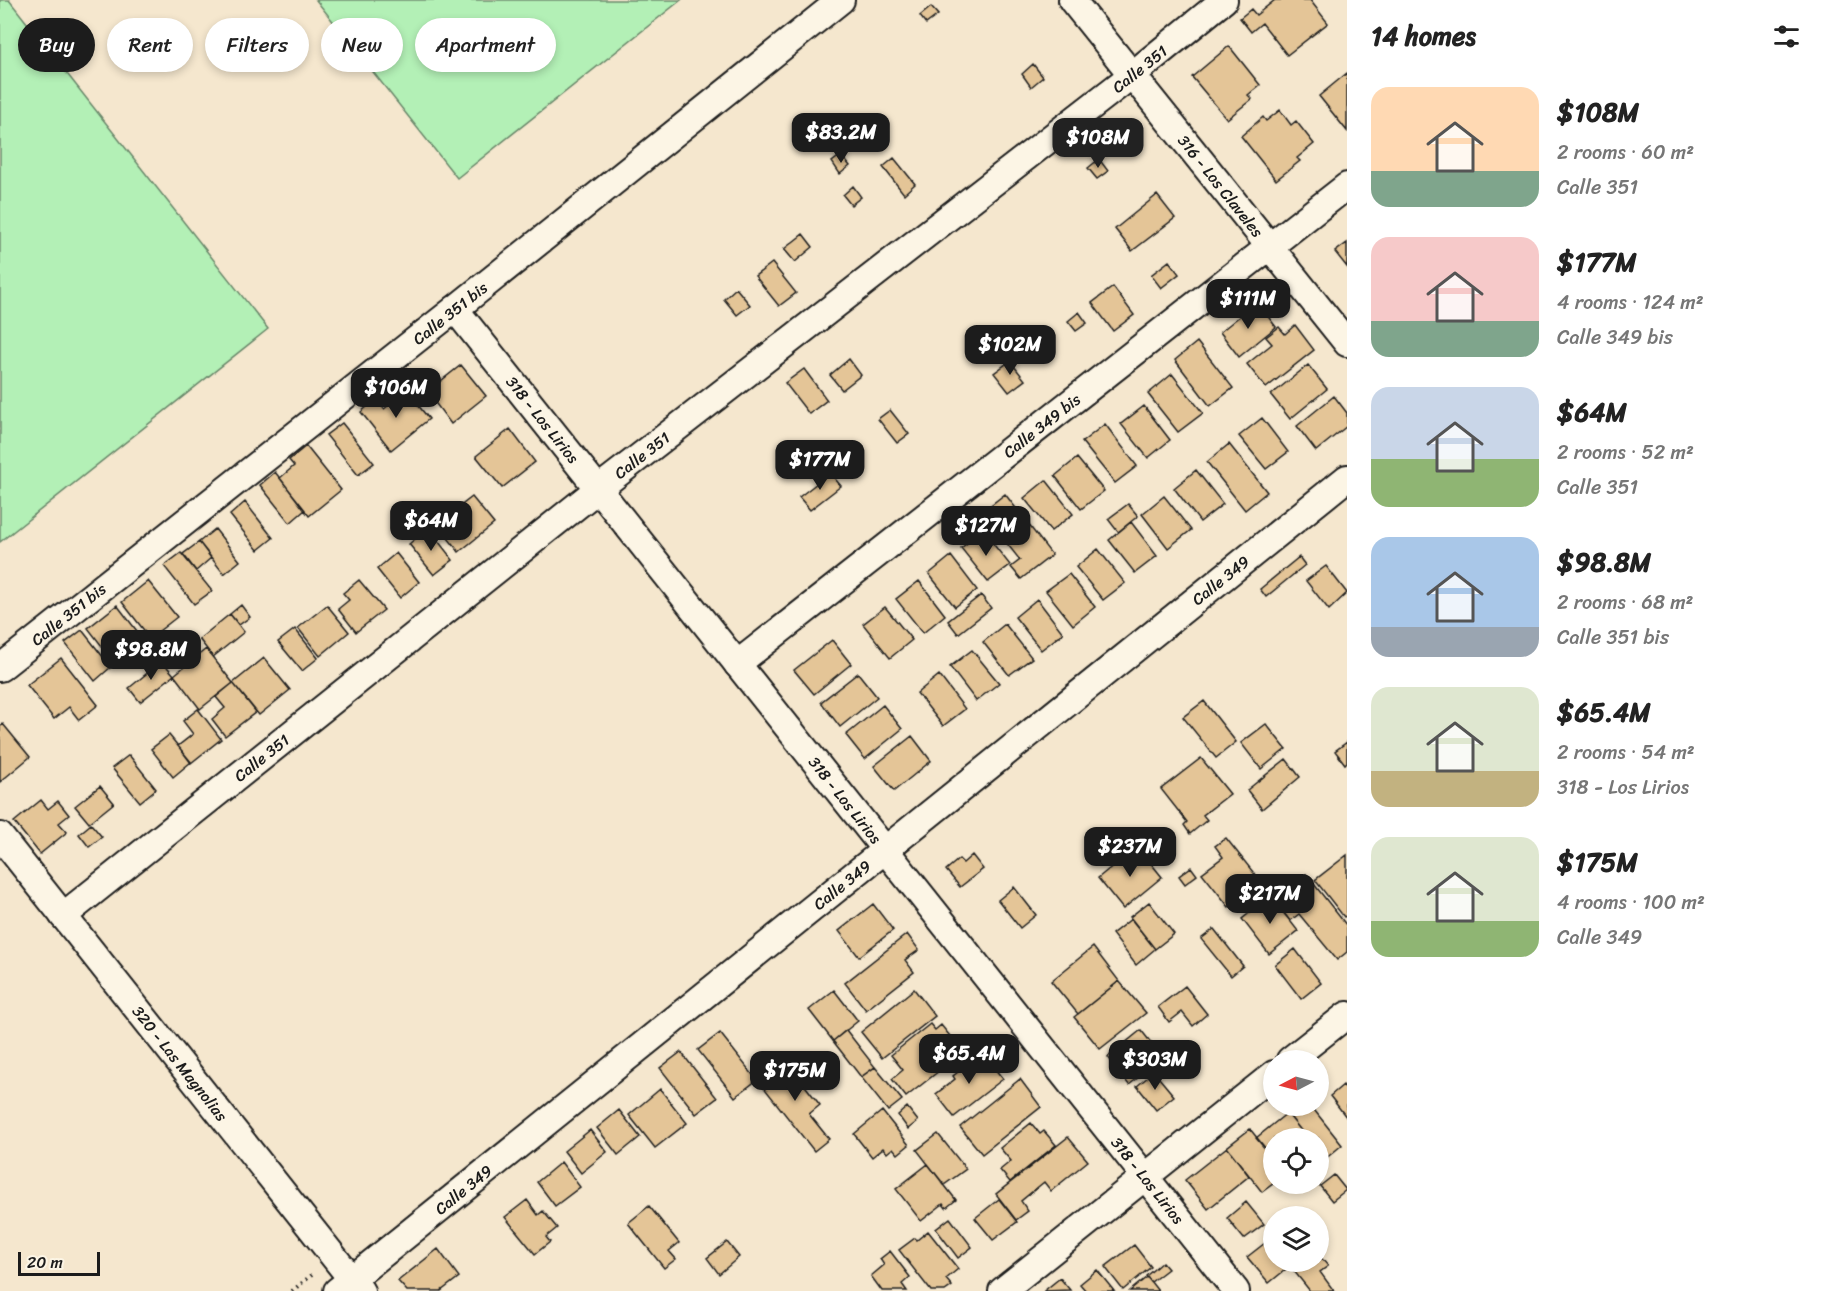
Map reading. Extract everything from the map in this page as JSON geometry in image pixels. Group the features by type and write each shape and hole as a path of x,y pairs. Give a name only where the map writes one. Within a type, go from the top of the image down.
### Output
{"street":[{"name":"Calle 351 bis","path":"0,668 455,309 841,0"},
{"name":"316 - Los Claveles","path":"1072,0 1347,344"},
{"name":"Calle 351","path":"63,916 598,489 1132,75 1224,0"},
{"name":"Calle 349 bis","path":"737,664 1347,186"},
{"name":"318 - Los Lirios","path":"455,309 1236,1291"},
{"name":"Calle 349","path":"350,1287 884,849 1347,478"},
{"name":"320 - Las Magnolias","path":"0,836 350,1287"},
{"path":"1303,1050 1347,1015"},
{"path":"1002,1291 1263,1083"}],"green space":[{"path":"0,0 9,0 23,18 18,18 18,72 66,72 268,329 0,542"},
{"path":"316,0 681,0 457,178 373,72 403,72 403,18 330,18"}],"building":[{"path":"1275,0 1310,0 1328,23 1287,55 1262,23 1251,32 1240,18 1251,9 1256,15"},
{"path":"931,7 938,15 926,24 920,16"},
{"path":"1229,46 1260,85 1248,95 1252,99 1227,119 1192,77"},
{"path":"1033,64 1043,77 1031,87 1022,74"},
{"path":"1347,73 1347,131 1319,96"},
{"path":"1280,110 1291,125 1296,121 1314,144 1297,158 1300,161 1276,180 1241,136 1263,117 1266,121"},
{"path":"841,155 850,166 840,174 832,162"},
{"path":"894,158 915,184 904,194 883,167"},
{"path":"1099,159 1108,171 1097,179 1088,168"},
{"path":"853,186 861,197 851,205 843,195"},
{"path":"1157,195 1175,218 1132,251 1115,229"},
{"path":"803,234 813,247 795,262 784,249"},
{"path":"1347,243 1347,267 1335,252"},
{"path":"1169,261 1179,274 1161,288 1151,275"},
{"path":"772,263 796,293 779,306 755,276"},
{"path":"1113,287 1134,315 1113,331 1092,303"},
{"path":"736,288 750,305 737,315 724,299"},
{"path":"1257,302 1276,327 1239,357 1220,332"},
{"path":"1079,312 1087,323 1076,331 1068,321"},
{"path":"1295,325 1314,350 1266,388 1247,364 1272,344 1266,337 1279,327 1285,334"},
{"path":"1197,342 1233,388 1210,406 1175,360"},
{"path":"849,359 861,375 842,390 830,375"},
{"path":"1010,361 1025,380 1009,392 994,373"},
{"path":"461,365 486,396 451,424 427,392"},
{"path":"1308,365 1327,389 1290,419 1271,395"},
{"path":"804,369 827,400 809,414 785,383"},
{"path":"1172,374 1203,413 1178,432 1148,394"},
{"path":"407,391 429,419 391,450 361,412 376,399 384,409"},
{"path":"1334,396 1347,413 1347,426 1316,451 1297,426"},
{"path":"1144,406 1170,440 1148,458 1121,424"},
{"path":"890,410 909,434 897,443 878,419"},
{"path":"1262,418 1288,452 1266,469 1239,436"},
{"path":"342,423 374,463 358,475 326,435"},
{"path":"1105,424 1137,466 1115,483 1082,442"},
{"path":"510,429 535,462 502,488 476,456"},
{"path":"1229,444 1267,492 1245,510 1207,462"},
{"path":"306,446 341,490 309,516 280,478 294,466 289,460"},
{"path":"1077,458 1104,491 1081,509 1055,476"},
{"path":"1196,470 1223,504 1200,522 1174,488"},
{"path":"275,472 305,510 290,523 260,485"},
{"path":"830,473 841,486 810,510 799,497"},
{"path":"1046,480 1073,514 1051,531 1024,498"},
{"path":"1005,494 1052,555 1021,579 1011,567 1020,560 982,512"},
{"path":"1164,496 1191,530 1168,548 1142,514"},
{"path":"472,497 494,524 459,552 437,524"},
{"path":"245,502 273,538 258,550 230,515"},
{"path":"1128,504 1138,516 1118,532 1108,519"},
{"path":"1131,522 1157,556 1135,573 1109,540"},
{"path":"428,528 453,560 434,575 409,544"},
{"path":"215,529 240,561 224,574 199,542"},
{"path":"983,531 1010,565 988,582 961,548"},
{"path":"199,542 211,558 196,571 183,554"},
{"path":"1098,549 1125,583 1103,600 1076,567"},
{"path":"181,553 212,591 194,604 164,566"},
{"path":"396,553 419,582 400,598 377,569"},
{"path":"951,556 977,590 955,607 929,574"},
{"path":"1299,557 1305,565 1266,597 1260,589"},
{"path":"1326,566 1347,593 1329,610 1306,581"},
{"path":"1069,574 1095,607 1073,625 1046,591"},
{"path":"359,580 384,610 356,632 338,609 349,600 343,593"},
{"path":"148,581 177,617 150,638 122,602"},
{"path":"919,581 945,615 923,633 896,599"},
{"path":"981,595 991,608 958,634 948,621"},
{"path":"1037,599 1063,633 1041,650 1015,617"},
{"path":"117,605 144,640 115,663 88,628"},
{"path":"241,605 250,617 239,625 230,614"},
{"path":"327,605 349,632 320,656 298,628"},
{"path":"885,607 912,640 890,658 863,624"},
{"path":"230,614 244,632 213,657 199,639"},
{"path":"1005,624 1032,658 1009,675 983,642"},
{"path":"295,629 318,658 302,671 278,642"},
{"path":"82,630 111,667 95,681 65,643"},
{"path":"832,640 851,664 814,694 794,670"},
{"path":"206,649 233,683 200,709 174,675"},
{"path":"972,650 999,683 976,701 950,667"},
{"path":"61,658 98,705 79,720 69,707 54,719 27,685"},
{"path":"264,658 290,690 259,715 233,683"},
{"path":"162,661 174,675 140,702 129,688"},
{"path":"858,673 877,697 840,727 821,702"},
{"path":"939,675 965,709 943,726 917,693"},
{"path":"233,683 256,712 225,736 212,719 225,708 216,697"},
{"path":"1204,701 1236,742 1216,758 1183,717"},
{"path":"883,705 902,729 865,759 846,735"},
{"path":"198,709 221,739 191,763 178,746 193,734 183,721"},
{"path":"3,724 30,757 0,782 0,727"},
{"path":"1266,724 1286,749 1261,769 1241,743"},
{"path":"169,735 191,762 173,777 151,749"},
{"path":"912,736 931,761 894,791 874,766"},
{"path":"1347,742 1347,762 1345,764 1335,751"},
{"path":"129,755 156,789 140,802 112,768"},
{"path":"1201,758 1230,794 1203,815 1207,820 1190,834 1184,825 1187,822 1161,789"},
{"path":"1286,759 1300,777 1262,809 1247,790"},
{"path":"100,786 114,803 89,823 75,806"},
{"path":"41,800 48,809 58,801 69,815 59,823 67,832 40,854 14,822"},
{"path":"91,824 102,837 89,847 79,834"},
{"path":"1226,838 1261,882 1229,907 1202,873 1223,857 1215,846"},
{"path":"1137,846 1162,877 1123,909 1098,878"},
{"path":"972,855 983,869 960,887 946,870 959,859 963,863"},
{"path":"1347,855 1347,915 1344,917 1315,880"},
{"path":"1191,867 1197,875 1185,884 1179,876"},
{"path":"1306,874 1347,926 1347,952 1337,960 1299,914 1290,921 1273,900"},
{"path":"1014,887 1036,915 1020,928 998,900"},
{"path":"1271,896 1298,931 1269,954 1242,919"},
{"path":"1149,902 1174,934 1155,949 1130,917"},
{"path":"873,904 893,930 859,957 839,931"},
{"path":"1131,919 1155,949 1136,965 1112,934"},
{"path":"1214,929 1243,966 1231,976 1201,939"},
{"path":"907,934 919,950 905,960 914,972 866,1010 845,983"},
{"path":"1093,947 1119,981 1078,1014 1051,981"},
{"path":"1295,949 1321,983 1301,999 1275,965"},
{"path":"1119,981 1146,1013 1100,1049 1074,1017"},
{"path":"1185,986 1207,1014 1193,1026 1182,1012 1169,1022 1158,1007"},
{"path":"914,989 935,1016 882,1058 861,1032"},
{"path":"834,990 858,1021 833,1041 809,1010"},
{"path":"930,1024 935,1030 941,1025 963,1052 906,1097 892,1079 903,1070 891,1055"},
{"path":"846,1030 875,1067 861,1077 833,1041"},
{"path":"1141,1030 1163,1058 1129,1085 1108,1057"},
{"path":"720,1033 757,1080 735,1097 698,1050"},
{"path":"681,1052 717,1098 696,1114 660,1068"},
{"path":"982,1053 1003,1079 954,1117 936,1094 955,1079 953,1076"},
{"path":"785,1060 820,1105 809,1114 829,1139 814,1151 758,1080"},
{"path":"875,1067 902,1100 888,1111 861,1077"},
{"path":"1154,1072 1174,1096 1156,1110 1137,1086"},
{"path":"1020,1079 1041,1107 982,1154 960,1127"},
{"path":"1343,1085 1347,1090 1347,1118 1330,1096"},
{"path":"660,1089 687,1123 655,1148 629,1115"},
{"path":"907,1107 918,1121 908,1129 898,1115"},
{"path":"619,1110 640,1137 618,1155 597,1128"},
{"path":"882,1111 909,1145 898,1154 893,1148 887,1153 883,1148 872,1157 854,1134"},
{"path":"1283,1116 1289,1116 1299,1128 1268,1128"},
{"path":"1289,1116 1319,1116 1328,1128 1299,1128"},
{"path":"1031,1123 1040,1134 1044,1131 1056,1145 1010,1182 1000,1170 1011,1161 1000,1148"},
{"path":"1250,1129 1263,1145 1263,1191 1262,1192 1227,1147"},
{"path":"1329,1129 1342,1145 1329,1156"},
{"path":"590,1130 607,1152 581,1173 564,1151"},
{"path":"1263,1132 1263,1146 1256,1138"},
{"path":"938,1134 966,1169 944,1185 917,1150"},
{"path":"1068,1137 1088,1161 1051,1191 1044,1182 1021,1201 1028,1211 1016,1220 996,1194"},
{"path":"1227,1147 1249,1176 1208,1209 1185,1180"},
{"path":"561,1162 580,1187 555,1206 537,1182"},
{"path":"928,1164 956,1200 946,1208 943,1204 921,1221 896,1189"},
{"path":"1334,1175 1346,1190 1332,1201 1326,1194 1329,1194 1329,1179"},
{"path":"999,1199 1017,1222 993,1240 975,1218"},
{"path":"527,1200 538,1215 543,1211 557,1228 546,1237 550,1242 535,1254 505,1217"},
{"path":"1246,1202 1263,1225 1244,1239 1227,1218"},
{"path":"649,1206 679,1243 669,1251 676,1259 664,1268 628,1223"},
{"path":"950,1218 972,1247 958,1258 936,1229"},
{"path":"928,1231 958,1269 946,1279 952,1286 945,1291 931,1291 899,1250"},
{"path":"727,1242 739,1257 719,1274 707,1258"},
{"path":"1134,1245 1151,1267 1123,1290 1105,1267"},
{"path":"1263,1245 1263,1272 1283,1272 1269,1283 1247,1257"},
{"path":"438,1249 459,1277 441,1291 407,1291 398,1281"},
{"path":"890,1251 910,1277 902,1284 907,1291 882,1291 871,1276 884,1265 880,1259"},
{"path":"1162,1262 1168,1269 1151,1282 1146,1276"},
{"path":"1097,1270 1114,1291 1086,1291 1080,1284"},
{"path":"1295,1272 1320,1272 1334,1291 1310,1291"},
{"path":"1147,1277 1158,1291 1130,1291"},
{"path":"1060,1278 1070,1290 1044,1291"}]}
